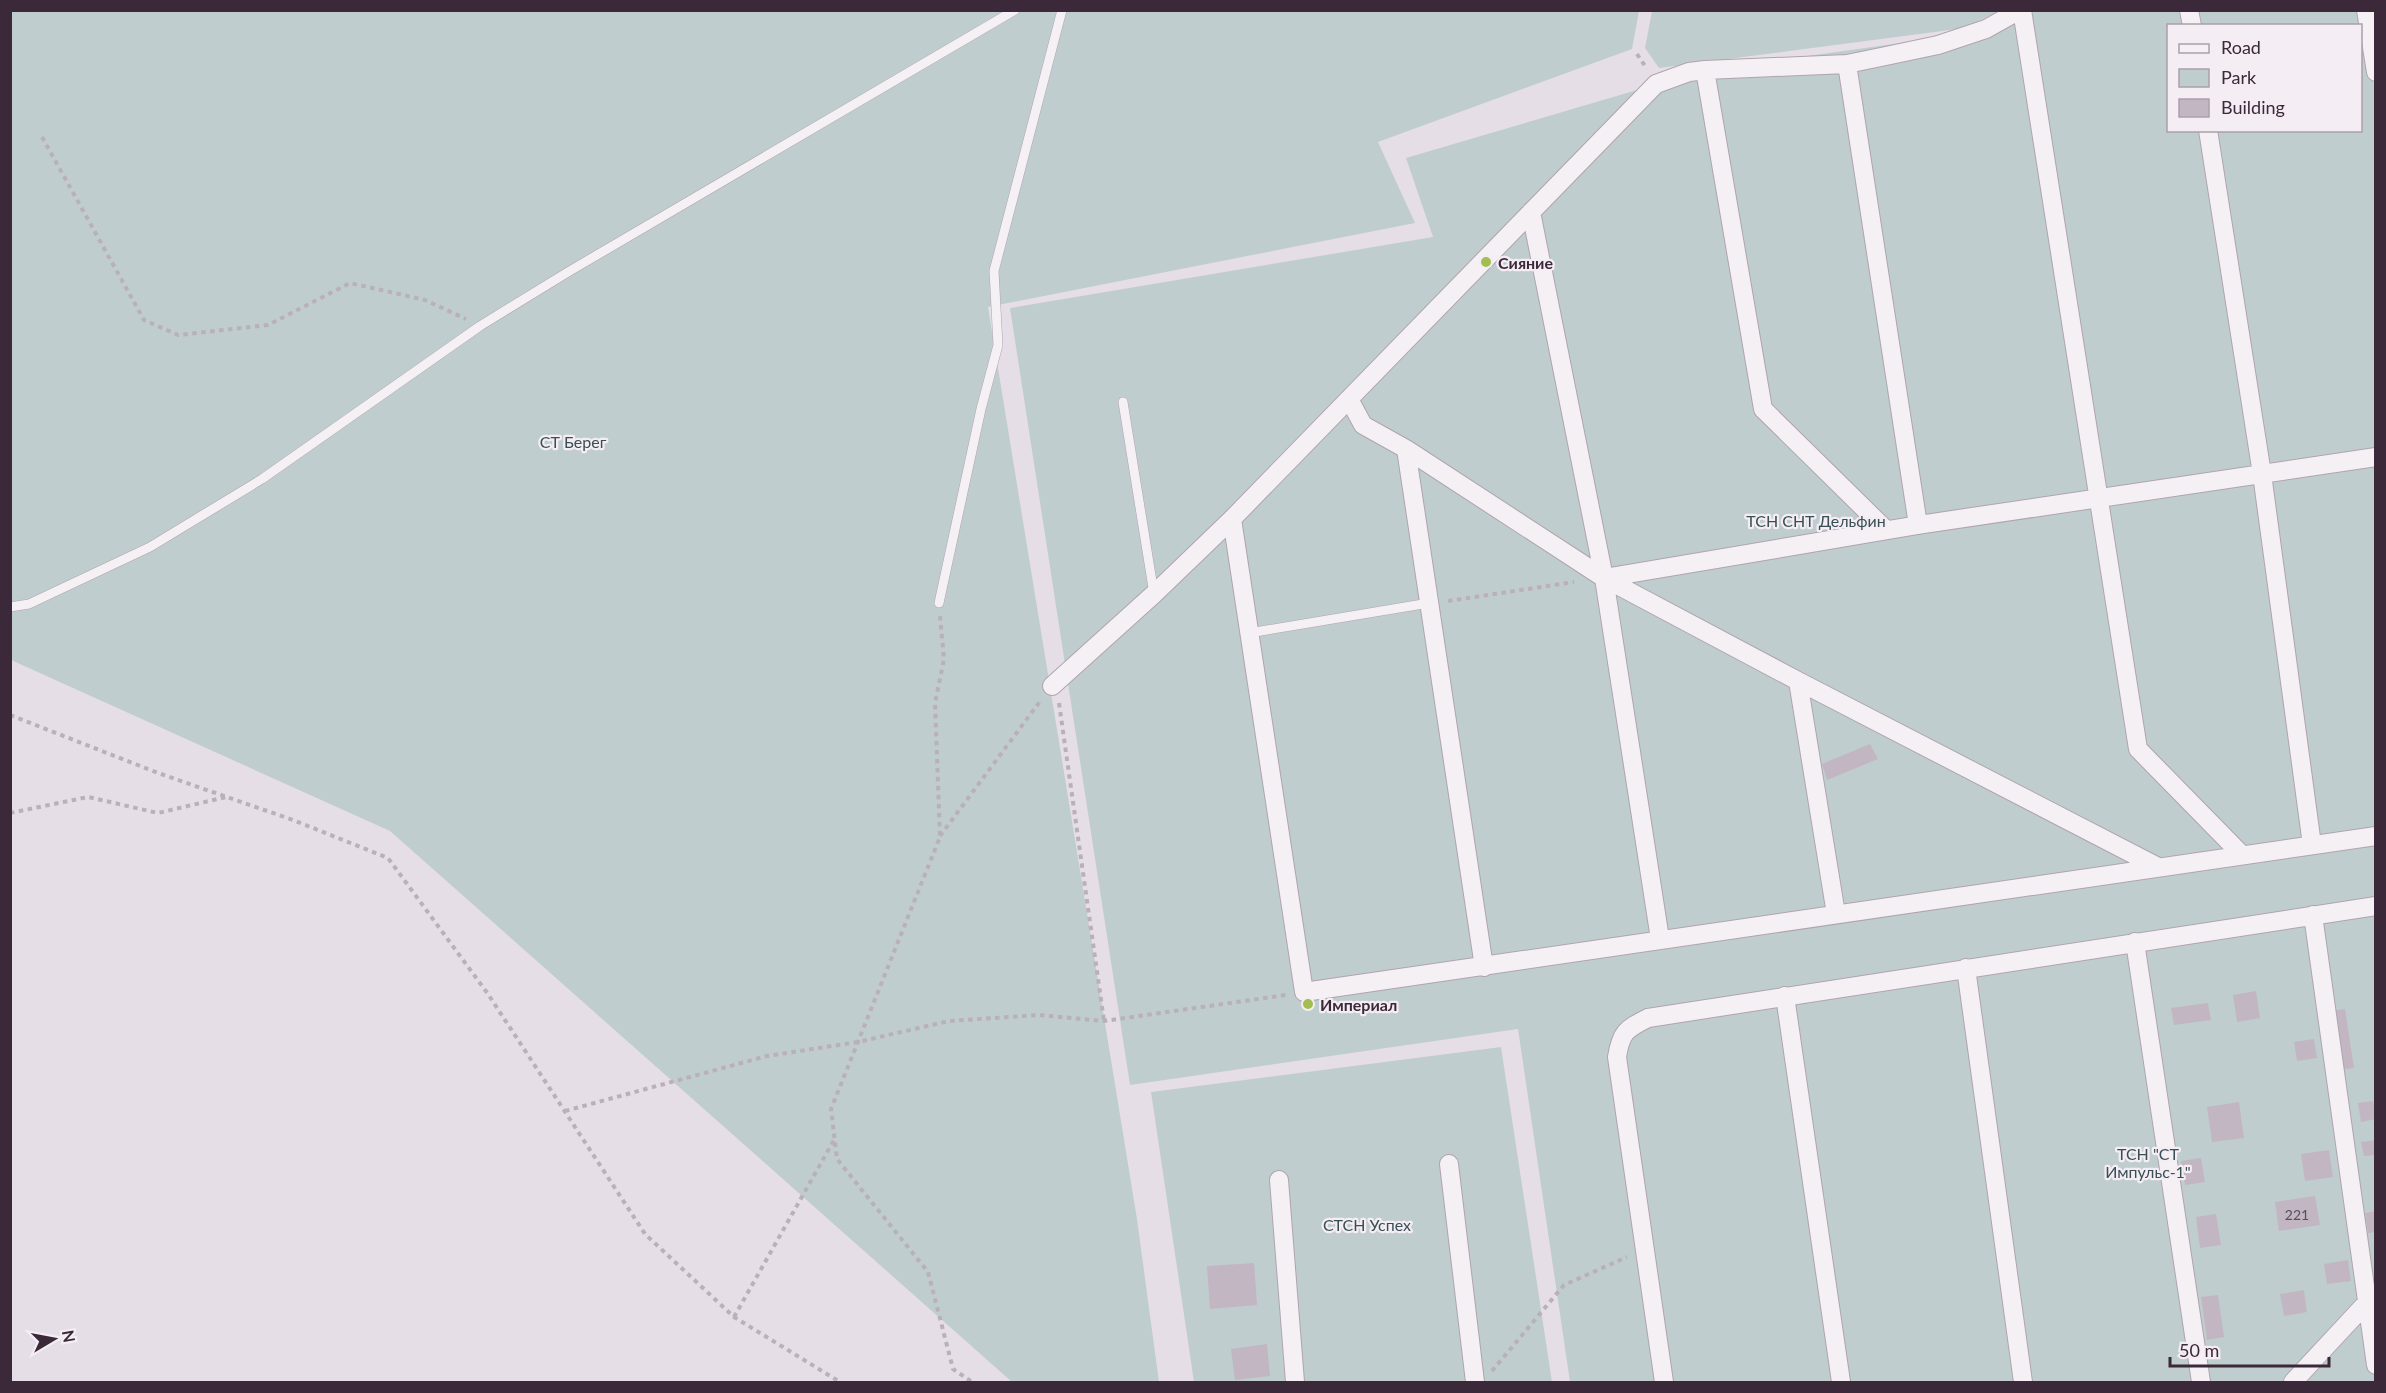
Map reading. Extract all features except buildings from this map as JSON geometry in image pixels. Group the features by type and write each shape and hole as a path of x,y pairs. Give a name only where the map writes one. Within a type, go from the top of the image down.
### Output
{"street":[{"path":"1052,686 1154,594 1232,519 1656,84 1689,72 1847,63 1938,45 1986,29 2021,10 2138,749 2242,855"},
{"path":"2366,10 2376,72"},
{"path":"1847,63 1918,525"},
{"path":"1705,70 1763,409 1886,530"},
{"path":"2208,132 2262,474 2312,845"},
{"path":"1531,212 1604,578 1660,939"},
{"path":"1349,399 1363,425 1406,449 1604,578 2158,867"},
{"path":"1406,449 1484,967"},
{"path":"1604,578 1886,530 2376,457"},
{"path":"1232,519 1304,992 2376,836"},
{"path":"1798,681 1836,914"},
{"path":"1664,1383 1617,1057 1620,1038 1630,1027 1648,1018 2376,906"},
{"path":"2313,915 2371,1298 2376,1365"},
{"path":"2135,942 2201,1383"},
{"path":"1966,968 2023,1383"},
{"path":"1785,996 1841,1383"},
{"path":"1449,1164 1482,1378"},
{"path":"1278,1180 1295,1383"},
{"path":"2293,1383 2371,1298"}],"lane":[{"path":"10,607 29,604 150,547 262,479 480,326 568,272 1016,10"},
{"path":"939,603 981,409 998,345 994,271 1062,10"},
{"path":"1124,402 1154,594"},
{"path":"1249,633 1429,603"}],"path":[{"path":"42,137 144,320 178,335 268,325 350,283 425,300 480,326"},
{"path":"1429,603 1604,578"},
{"path":"939,603 944,659 935,703 940,837"},
{"path":"972,1383 952,1369 928,1272 837,1159 831,1109 940,837 1052,686 1058,696 1104,1021"},
{"path":"10,715 158,773 293,820 388,858 488,994 645,1234 734,1317 840,1383"},
{"path":"10,813 88,797 158,813 227,797"},
{"path":"565,1111 767,1056 858,1042 949,1021 1039,1016 1104,1021 1304,992"},
{"path":"734,1317 834,1140"},
{"path":"1482,1378 1564,1285 1645,1249"}],"green space":[{"name":"СТ Берег","path":"11,11 1639,11 1632,49 1378,142 1415,223 988,307 1137,1219 1159,1382 1012,1382 390,831 11,660"},
{"path":"1652,11 1998,11 1965,28 1659,68 1645,48"},
{"name":"ТСН СНТ Дельфин","path":"2007,11 2375,11 2375,1382 1570,1382 1518,1029 1130,1085 1010,308 1433,237 1406,158 1705,70 1966,34"},
{"name":"СТСН Успех","path":"1501,1047 1552,1382 1194,1382 1151,1092"}],"place":[{"name":"Сияние","path":"1486,262"},
{"name":"Империал","path":"1308,1004"}],"park label":[{"name":"ТСН \"СТ Импульс-1\"","path":"2148,1162"}]}
